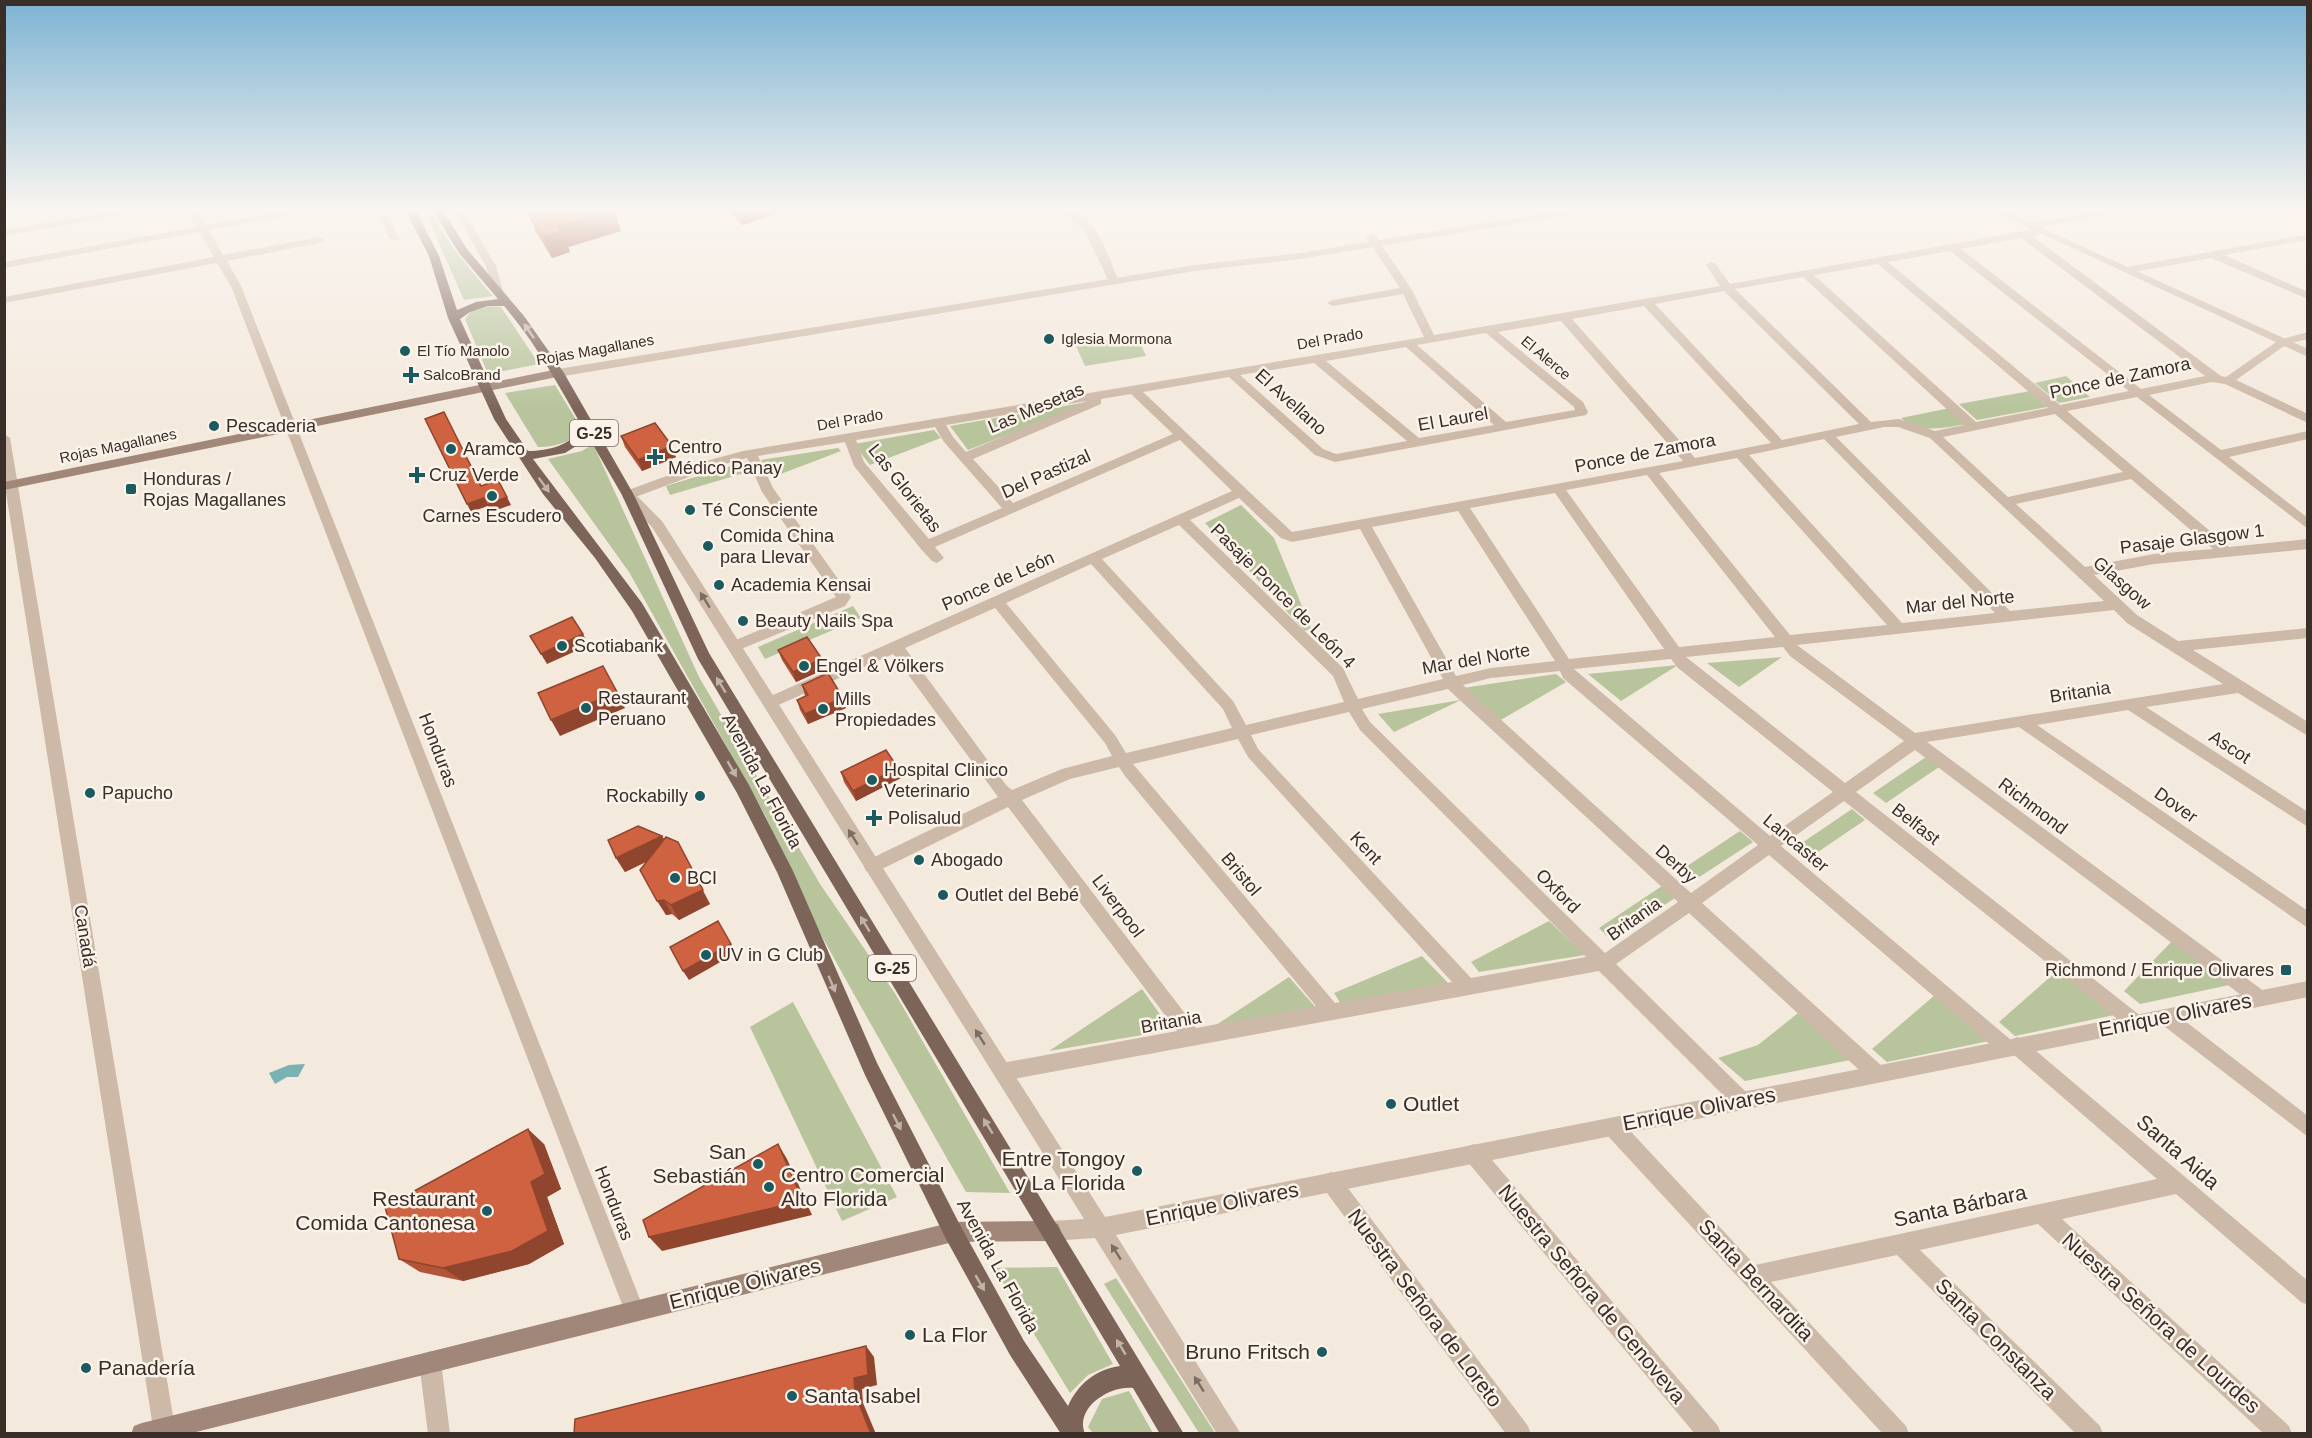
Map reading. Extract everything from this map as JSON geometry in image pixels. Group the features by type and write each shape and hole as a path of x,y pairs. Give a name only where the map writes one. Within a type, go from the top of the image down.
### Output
{"main road":[{"name":"Avenida La Florida","path":"440,276 454,318 483,386 522,455 632,600 748,798 785,871 858,1042 952,1232 1017,1348 1047,1393 1069,1432"},
{"name":"Avenida La Florida","path":"485,276 509,304 558,373 628,495 703,655 1173,1434"},
{"path":"454,318 462,311 479,304 509,304"},
{"name":"Rojas Magallanes","path":"8,485 483,386 558,373"},
{"path":"522,455 560,450 578,440 590,428"},
{"name":"Enrique Olivares","path":"142,1434 165,1431 430,1362 952,1232 1051,1231"},
{"path":"1069,1432 1083,1398 1096,1386 1117,1376 1140,1378"}],"street":[{"path":"4,300 128,276"},
{"name":"Honduras","path":"232,276 635,1312"},
{"name":"Avenida La Florida","path":"493,276 498,291"},
{"path":"1111,276 1114,282"},
{"name":"Rojas Magallanes","path":"558,373 1148,276"},
{"path":"1398,276 1407,290 1430,338"},
{"path":"1719,276 1727,288 1868,426"},
{"name":"Del Prado","path":"628,495 714,463 751,454 1794,276"},
{"path":"1808,276 1974,426"},
{"path":"1899,276 2226,552"},
{"path":"1989,276 2307,524"},
{"path":"2090,276 2222,380 2307,419"},
{"path":"2140,276 2307,354"},
{"path":"2262,276 2307,296"},
{"path":"1334,303 1407,290"},
{"path":"1647,302 1780,445"},
{"path":"1564,317 1692,463"},
{"name":"El Alerce","path":"1488,328 1579,405 1582,412"},
{"path":"2222,380 2283,342 2307,335"},
{"path":"1407,342 1505,428"},
{"path":"1316,358 1417,443"},
{"name":"El Avellano","path":"1230,372 1319,452 1329,457"},
{"name":"Ponce de Zamora","path":"1127,390 1181,435 1290,537 1692,463 1868,426 1893,422 1934,435 2138,393 2222,380"},
{"name":"Las Mesetas","path":"965,458 1127,390"},
{"name":"El Laurel","path":"1329,457 1505,428 1582,412"},
{"path":"939,422 945,435 1011,509"},
{"name":"Del Pastizal","path":"926,546 1181,435"},
{"path":"1827,435 2007,617"},
{"name":"Glasgow","path":"1934,435 2116,605 2175,647 2307,730"},
{"path":"2218,455 2307,435"},
{"name":"Las Glorietas","path":"849,437 858,463 937,558"},
{"name":"Canadá","path":"4,438 8,485 165,1431"},
{"path":"1740,453 1899,629"},
{"path":"734,647 840,603 844,597 767,489 751,454"},
{"name":"Richmond","path":"1650,471 1801,658 2259,998"},
{"path":"2005,502 2133,474"},
{"name":"Belfast","path":"1558,488 1683,664 2136,1023"},
{"name":"Ponce de León","path":"769,703 1241,492"},
{"name":"Avenida La Florida","path":"628,495 657,524 1230,1434"},
{"name":"Lancaster","path":"1462,506 1572,678 1769,846 2012,1047"},
{"name":"Pasaje Ponce de León 4","path":"1181,519 1338,672 1353,704"},
{"name":"Derby","path":"1364,524 1450,681 1877,1074"},
{"name":"Pasaje Glasgow 1","path":"2081,573 2137,561 2307,544"},
{"name":"Kent","path":"1093,558 1222,697 1234,713 1253,753 1469,988"},
{"name":"Bristol","path":"998,601 1110,739 1130,772 1332,1012"},
{"name":"Mar del Norte","path":"872,866 1010,798 1067,773 1450,681 1491,673 2116,605"},
{"path":"2175,647 2307,633"},
{"path":"2292,635 2307,644"},
{"name":"Liverpool","path":"895,646 1000,789 1020,808 1193,1038"},
{"name":"Britania","path":"1002,1072 1603,962 1617,956 1921,737 2239,687"},
{"name":"Oxford","path":"1353,704 1356,715 1365,726 1742,1101"},
{"name":"Ascot","path":"2130,704 2307,821"},
{"name":"Dover","path":"2022,721 2307,921"},
{"name":"Enrique Olivares","path":"1051,1231 1101,1228 2307,988"},
{"path":"2166,1017 2307,1128"},
{"name":"Santa Aida","path":"2012,1047 2178,1184 2307,1295"},
{"name":"Santa Bernardita","path":"1613,1126 1898,1434"},
{"name":"Nuestra Señora de Genoveva","path":"1474,1154 1710,1434"},
{"name":"Nuestra Señora de Loreto","path":"1330,1182 1520,1434"},
{"name":"Santa Bárbara","path":"1752,1276 2178,1184"},
{"name":"Nuestra Señora de Lourdes","path":"2041,1214 2281,1434"},
{"name":"Santa Constanza","path":"1900,1244 2092,1434"},
{"path":"430,1362 439,1434"}],"green space":[{"path":"453,276 476,276 493,296 464,300"},
{"path":"485,306 501,307 539,364 488,374 465,319 472,310"},
{"path":"1137,336 1146,356 1085,366 1076,346"},
{"path":"2066,376 2090,397 2059,403 2035,383"},
{"path":"555,385 583,431 562,443 538,447 505,393"},
{"path":"2030,391 2047,407 1977,420 1959,404"},
{"path":"1093,401 968,450 950,426"},
{"path":"1950,408 1966,424 1924,428 1901,418"},
{"path":"934,430 941,438 870,465 854,444"},
{"path":"593,444 699,677 820,884 896,995 1010,1193 966,1192 808,911 765,815 629,572 548,459 582,451"},
{"path":"838,448 841,451 773,477 761,460"},
{"path":"747,461 751,471 670,495 666,486"},
{"path":"1241,505 1274,538 1311,628 1305,631 1205,523"},
{"path":"853,606 861,618 765,659 758,647"},
{"path":"1782,657 1739,687 1707,663"},
{"path":"1678,665 1621,701 1588,674"},
{"path":"1556,674 1566,682 1499,721 1463,688"},
{"path":"1461,700 1394,732 1378,714"},
{"path":"1926,757 1939,767 1886,803 1873,793"},
{"path":"1852,809 1865,820 1809,858 1796,847"},
{"path":"1740,831 1753,842 1693,881 1681,870"},
{"path":"1662,886 1675,898 1611,940 1599,928"},
{"path":"1549,921 1585,955 1479,972 1471,962"},
{"path":"2174,939 2234,984 2140,1004 2124,991"},
{"path":"1422,956 1449,984 1341,1004 1334,993"},
{"path":"2058,970 2114,1015 2015,1036 1999,1022"},
{"path":"1289,977 1317,1009 1207,1031"},
{"path":"1142,989 1171,1030 1049,1051"},
{"path":"1935,995 1989,1041 1887,1062 1872,1049"},
{"path":"793,1002 897,1197 842,1221 750,1027"},
{"path":"1798,1013 1850,1060 1745,1081 1718,1058 1758,1045"},
{"path":"1057,1267 1113,1364 1088,1375 1070,1393 994,1268"},
{"path":"1116,1278 1215,1433 1199,1433 1104,1284"},
{"path":"1129,1391 1153,1433 1093,1433 1088,1427 1102,1399"}],"water":[{"path":"305,1064 298,1077 287,1077 275,1084 269,1073 289,1065"}],"building":[{"path":"444,412 481,486 498,480 507,497 487,505 484,498 467,504 425,419"},
{"path":"655,423 672,446 638,460 621,436"},
{"path":"572,617 583,634 541,654 530,636"},
{"path":"807,637 822,659 793,672 778,650"},
{"path":"603,666 617,692 551,720 538,693"},
{"path":"828,673 843,698 805,714 797,700 808,695 802,685"},
{"path":"886,750 898,768 853,791 841,772"},
{"path":"638,826 662,836 616,858 608,840"},
{"path":"666,837 678,842 703,890 671,905 664,900 657,901 640,870"},
{"path":"718,921 731,944 683,971 670,947"},
{"name":"Restaurant Comida Cantonesa","path":"528,1129 545,1174 531,1182 548,1231 512,1251 443,1268 399,1259 385,1207"},
{"path":"778,1144 803,1201 649,1237 643,1220"},
{"name":"Santa Isabel","path":"866,1346 868,1375 854,1378 855,1393 871,1434 574,1434 575,1419"}],"place":[{"name":"Iglesia Mormona","path":"1049,339"},
{"name":"El Tío Manolo","path":"405,351"},
{"name":"SalcoBrand","path":"411,375"},
{"name":"Pescaderia","path":"214,426"},
{"name":"Aramco","path":"451,449"},
{"name":"Centro Médico Panay","path":"655,457"},
{"name":"Cruz Verde","path":"417,475"},
{"name":"Honduras / Rojas Magallanes","path":"131,489"},
{"name":"Carnes Escudero","path":"492,496"},
{"name":"Té Consciente","path":"690,510"},
{"name":"Comida China para Llevar","path":"708,546"},
{"name":"Academia Kensai","path":"719,585"},
{"name":"Beauty Nails Spa","path":"743,621"},
{"name":"Scotiabank","path":"562,646"},
{"name":"Engel & Völkers","path":"804,666"},
{"name":"Restaurant Peruano","path":"586,708"},
{"name":"Mills Propiedades","path":"823,709"},
{"name":"Hospital Clinico Veterinario","path":"872,780"},
{"name":"Papucho","path":"90,793"},
{"name":"Rockabilly","path":"700,796"},
{"name":"Polisalud","path":"874,818"},
{"name":"Abogado","path":"919,860"},
{"name":"BCI","path":"675,878"},
{"name":"Outlet del Bebé","path":"943,895"},
{"name":"UV in G Club","path":"706,955"},
{"name":"Richmond / Enrique Olivares","path":"2286,970"},
{"name":"Outlet","path":"1391,1104"},
{"name":"San Sebastián","path":"758,1164"},
{"name":"Entre Tongoy y La Florida","path":"1137,1171"},
{"name":"Centro Comercial Alto Florida","path":"769,1187"},
{"name":"Restaurant Comida Cantonesa","path":"487,1211"},
{"name":"La Flor","path":"910,1335"},
{"name":"Bruno Fritsch","path":"1322,1352"},
{"name":"Panadería","path":"86,1368"},
{"name":"Santa Isabel","path":"792,1396"}]}
